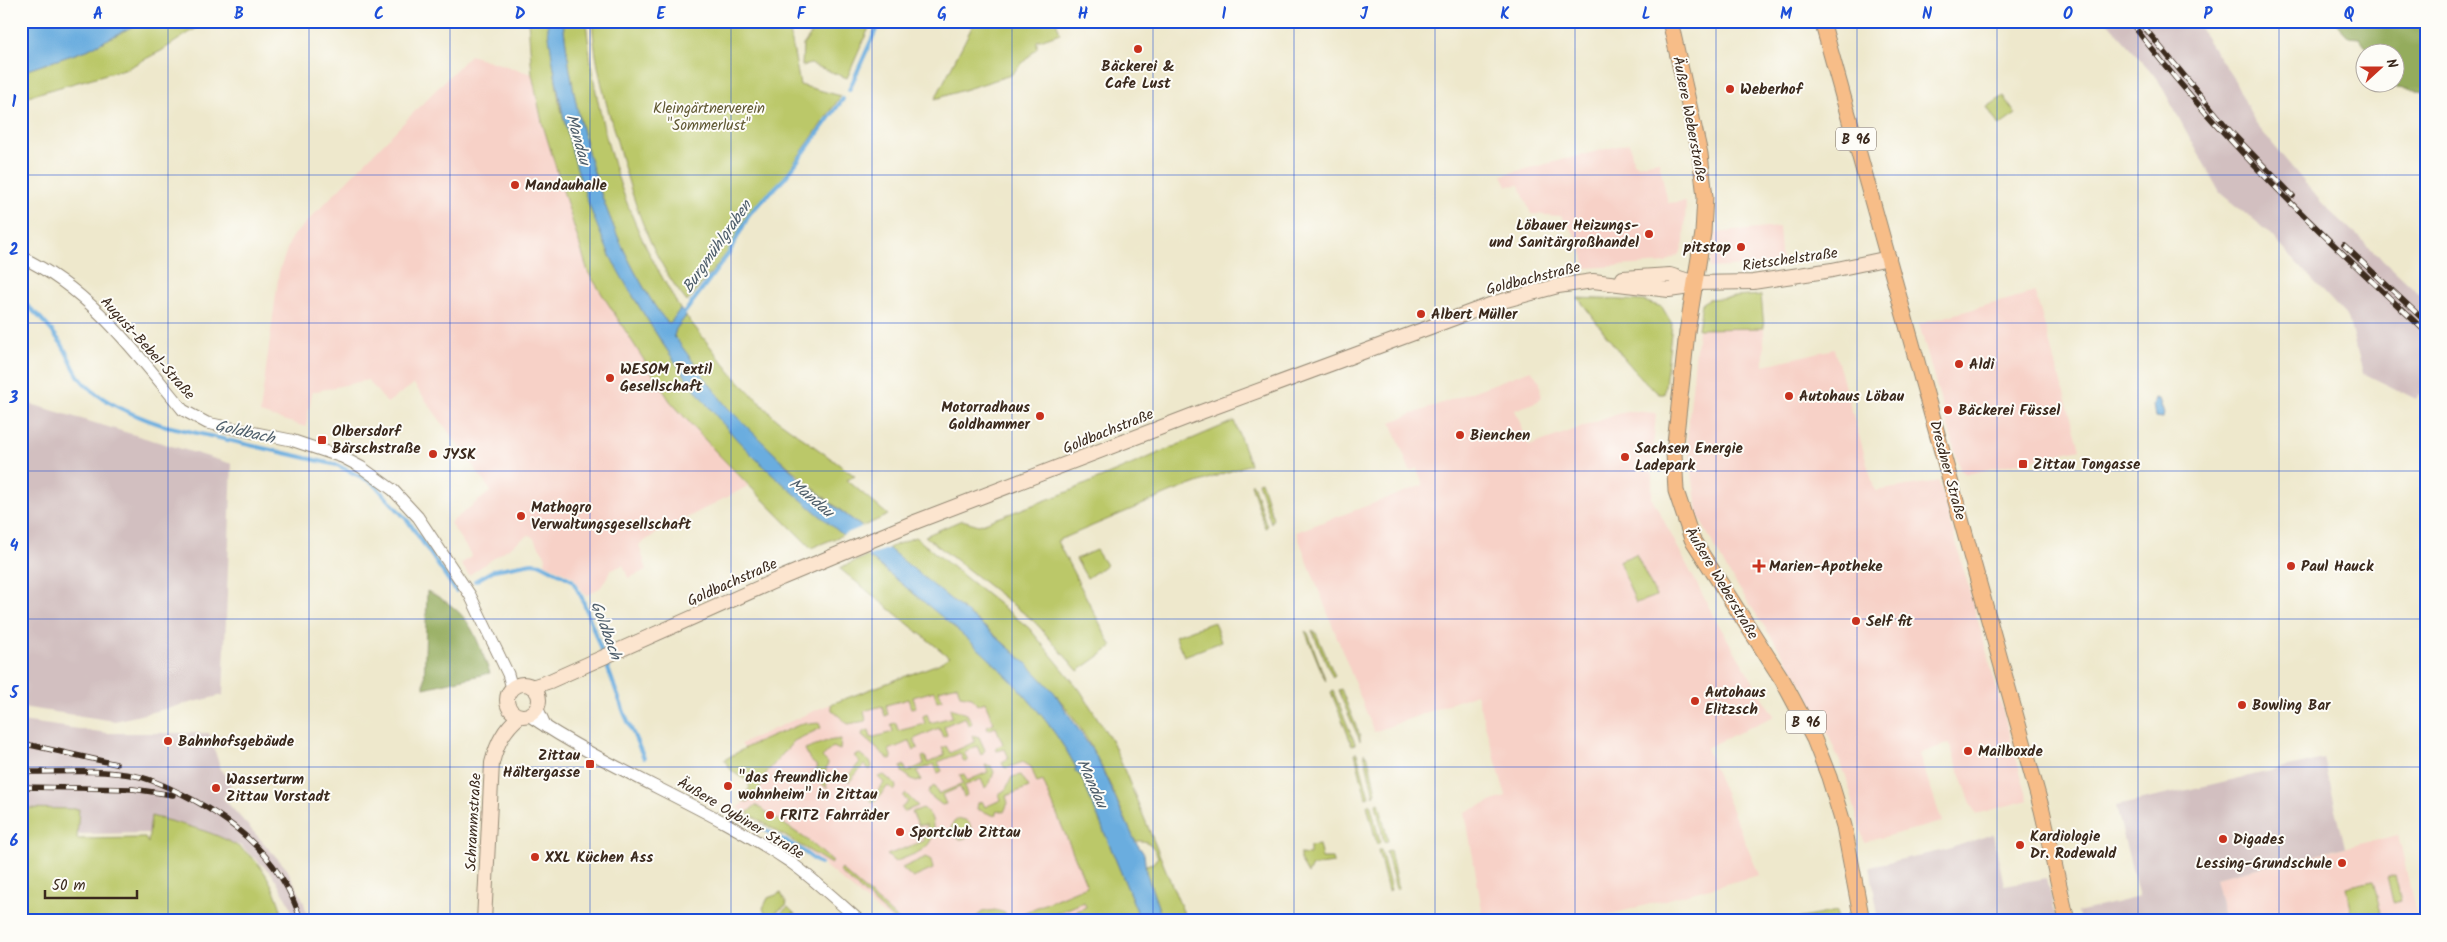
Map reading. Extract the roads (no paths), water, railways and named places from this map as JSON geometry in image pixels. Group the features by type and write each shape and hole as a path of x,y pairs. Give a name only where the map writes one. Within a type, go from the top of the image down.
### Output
{"main road":[{"name":"Äußere Weberstraße","path":"1670,21 1703,174 1705,197 1704,233 1687,332 1674,453 1676,491 1692,539 1788,689 1814,738 1829,777 1844,826 1862,921"},
{"name":"Dresdner Straße","path":"1822,21 2042,810 2067,921"},
{"name":"Rietschelstraße","path":"1695,283 1753,282 1798,276 1889,258"},
{"name":"Goldbachstraße","path":"524,696 602,656 904,526 1200,412 1483,307 1558,286 1593,281 1669,290 1683,288 1695,283"},
{"name":"Schrammstraße","path":"484,921 492,763 499,740 507,727 524,696 507,696 507,727"}],"street":[{"name":"August-Bebel-Straße","path":"21,257 66,283 111,326 183,410 191,415 207,424 291,440 342,457 361,467 394,490 418,517 470,595 524,696"},
{"name":"Äußere Oybiner Straße","path":"524,696 546,727 678,798 788,861 860,921"}],"water":[{"path":"21,21 143,21 87,50 21,72"},
{"name":"Mandau","path":"547,21 563,21 573,86 587,150 608,212 621,243 650,298 668,323 671,322 680,309 686,316 676,329 674,336 726,406 804,483 862,527 993,634 1026,663 1054,692 1096,756 1135,841 1144,854 1146,872 1163,921 1141,921 1081,776 1075,771 1076,767 1036,708 961,633 784,485 754,457 708,406 667,350 616,268 586,197 562,110"},
{"path":"2155,398 2159,399 2164,414 2162,418 2155,417 2153,405"}],"waterway":[{"name":"Burgmühlgraben","path":"849,90 880,21"},
{"name":"Burgmühlgraben","path":"682,316 729,253 750,213 785,178 843,99"},
{"name":"Goldbach","path":"21,301 48,326 63,347 79,377 87,386 117,407 162,425 337,465 373,483 408,521 456,591"},
{"name":"Goldbach","path":"475,581 494,570 532,563 541,564 572,580 582,598 625,715 644,758"},
{"name":"Goldbach","path":"755,824 800,849 820,864"}],"railway":[{"path":"2130,21 2198,104 2271,183 2426,332"},
{"path":"2143,26 2231,132 2293,196"},
{"path":"2344,245 2426,322"},
{"path":"21,743 116,764"},
{"path":"21,772 108,772 148,779 182,794 221,817 255,845 282,880 293,899 301,921"},
{"path":"21,787 133,789 173,795"}],"place":[{"name":"Bäckerei & Cafe Lust","path":"1138,49"},
{"name":"Weberhof","path":"1730,89"},
{"name":"Mandauhalle","path":"515,185"},
{"name":"Löbauer Heizungs- und Sanitärgroßhandel","path":"1649,234"},
{"name":"pitstop","path":"1741,247"},
{"name":"Albert Müller","path":"1421,314"},
{"name":"Aldi","path":"1959,364"},
{"name":"WESOM Textil Gesellschaft","path":"610,378"},
{"name":"Autohaus Löbau","path":"1789,396"},
{"name":"Bäckerei Füssel","path":"1948,410"},
{"name":"Motorradhaus Goldhammer","path":"1040,416"},
{"name":"Bienchen","path":"1460,435"},
{"name":"Olbersdorf Bärschstraße","path":"322,440"},
{"name":"JYSK","path":"433,454"},
{"name":"Sachsen Energie Ladepark","path":"1625,457"},
{"name":"Zittau Tongasse","path":"2023,464"},
{"name":"Mathogro Verwaltungsgesellschaft","path":"521,516"},
{"name":"Marien-Apotheke","path":"1759,566"},
{"name":"Paul Hauck","path":"2291,566"},
{"name":"Self fit","path":"1856,621"},
{"name":"Autohaus Elitzsch","path":"1695,701"},
{"name":"Bowling Bar","path":"2242,705"},
{"name":"Bahnhofsgebäude","path":"168,741"},
{"name":"Mailboxde","path":"1968,751"},
{"name":"Zittau Hältergasse","path":"590,764"},
{"name":"\"das freundliche wohnheim\" in Zittau","path":"728,786"},
{"name":"Wasserturm Zittau Vorstadt","path":"216,788"},
{"name":"FRITZ Fahrräder","path":"770,815"},
{"name":"Sportclub Zittau","path":"900,832"},
{"name":"Digades","path":"2223,839"},
{"name":"Kardiologie Dr. Rodewald","path":"2020,845"},
{"name":"XXL Küchen Ass","path":"535,857"},
{"name":"Lessing-Grundschule","path":"2342,863"}],"park label":[{"name":"Kleingärtnerverein \"Sommerlust\"","path":"709,116"}]}
